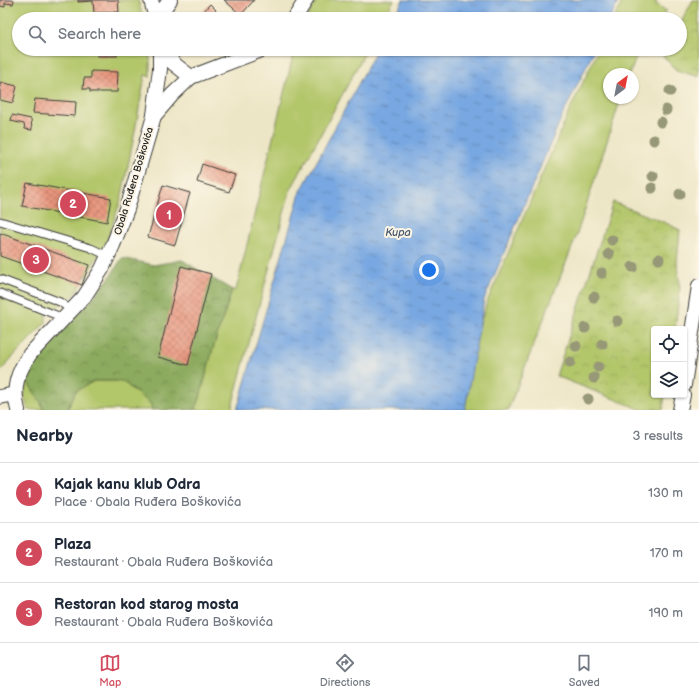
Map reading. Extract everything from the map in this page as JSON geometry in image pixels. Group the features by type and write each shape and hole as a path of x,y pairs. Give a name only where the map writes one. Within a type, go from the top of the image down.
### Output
{"street":[{"path":"151,0 155,12"},
{"path":"161,12 170,0"},
{"path":"298,12 306,0"},
{"path":"154,116 160,69 160,56"},
{"path":"169,56 173,63 191,77"},
{"name":"Obala Ruđera Boškovića","path":"18,410 15,385 20,370 35,349 68,315 92,286 108,256 127,209 154,116 172,95 191,77 246,56"},
{"path":"687,365 699,286"},
{"path":"0,397 15,394"},
{"path":"680,410 682,398"}],"lane":[{"path":"0,221 91,248 108,256"},
{"path":"0,279 60,302 68,315"},
{"path":"0,294 56,315 68,315"}],"green space":[{"path":"0,0 138,0 141,12 12,12 12,56 150,56 150,77 145,75 121,200 106,243 75,294 46,315 46,322 0,372"},
{"path":"317,0 394,0 387,12 310,12"},
{"path":"623,0 656,0 656,4 667,11 666,12 617,12"},
{"path":"693,0 699,0 699,77 676,70 663,56 687,56 686,12"},
{"path":"292,56 363,56 290,191 231,410 195,410 232,290 236,290 292,60"},
{"path":"596,56 636,56 632,68 603,68 603,104 619,104 576,237 508,410 453,410 487,302 570,109"},
{"path":"613,202 680,230 677,262 680,288 675,326 651,326 651,398 665,398 663,410 642,410 556,376"},
{"path":"122,258 154,265 182,260 232,290 195,410 152,410 151,404 122,381 94,381 76,391 67,410 44,410 26,379 43,348 89,302 108,280"},
{"path":"26,379 44,410 28,410 24,396"},
{"path":"94,381 122,381 151,404 152,410 67,410 76,391"}],"water":[{"path":"403,0 619,0 613,12 397,12"},
{"name":"Kupa","path":"373,56 592,56 563,114 484,300 465,410 237,410 300,193"}],"building":[{"path":"0,0 14,0 13,4 5,3 5,7 0,6"},
{"path":"78,0 118,0 119,12 94,12 93,1 78,2"},
{"path":"224,0 254,0 244,12 238,12"},
{"path":"210,4 216,10 214,12 203,12"},
{"path":"91,71 118,72 117,92 90,92 90,89 83,89 84,78 91,78"},
{"path":"0,82 17,86 13,103 0,100"},
{"path":"35,99 76,102 75,116 33,113"},
{"path":"12,115 31,119 32,130 25,129 24,124 11,121"},
{"path":"202,164 235,175 229,192 197,182"},
{"path":"27,183 111,198 107,222 22,206"},
{"path":"163,185 190,193 175,245 148,237"},
{"path":"0,233 89,265 82,285 0,256"},
{"path":"181,266 211,274 188,365 158,357"}],"place":[{"name":"Plaza","path":"73,204"},
{"name":"Kajak kanu klub Odra","path":"169,215"},
{"name":"Restoran kod starog mosta","path":"36,260"}]}
